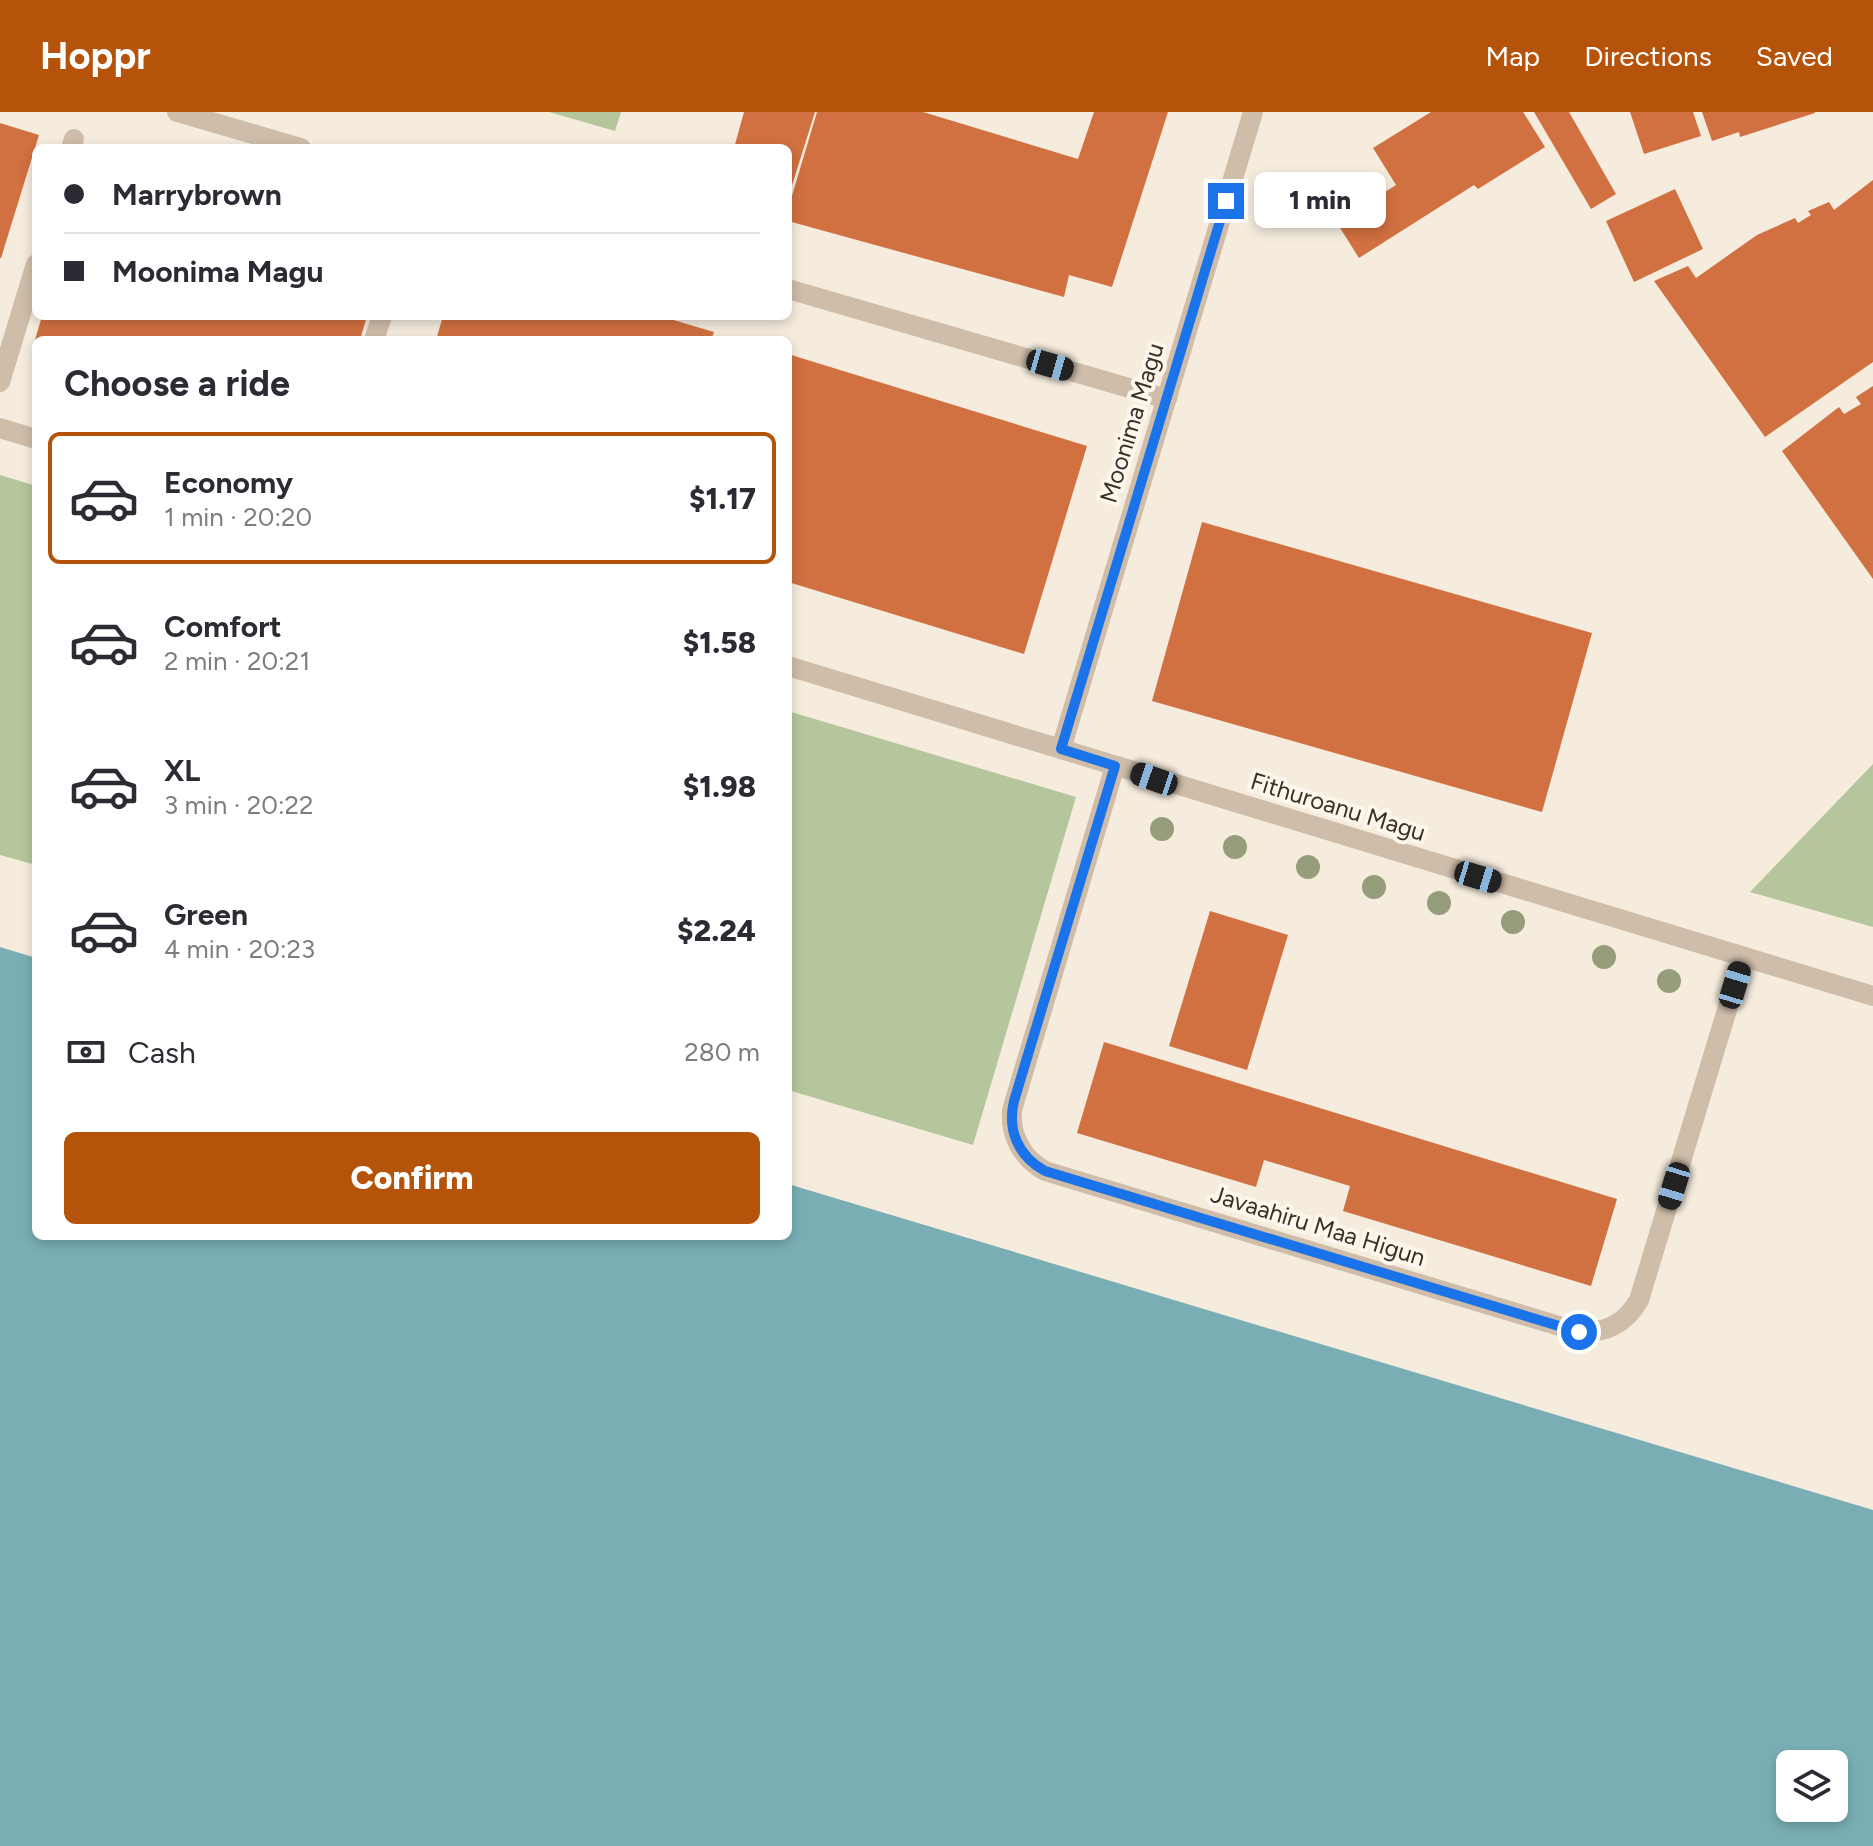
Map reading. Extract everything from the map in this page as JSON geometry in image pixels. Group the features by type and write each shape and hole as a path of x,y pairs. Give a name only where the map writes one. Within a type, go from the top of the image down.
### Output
{"street":[{"path":"177,112 287,144"},
{"name":"Moonima Magu","path":"1061,749 1253,112"},
{"path":"0,382 32,277"},
{"path":"792,290 1167,399"},
{"path":"0,428 32,438"},
{"name":"Fithuroanu Magu","path":"792,667 1873,996"},
{"name":"Javaahiru Maa Higun","path":"1115,766 1012,1110 1012,1128 1018,1146 1030,1161 1045,1171 1579,1332 1606,1330 1622,1321 1639,1300 1743,957"}],"green space":[{"path":"549,112 621,112 615,131"},
{"path":"0,475 32,485 32,864 0,855"},
{"path":"792,712 1076,797 973,1145 792,1091"},
{"path":"1873,764 1873,927 1750,892"}],"water":[{"path":"0,947 32,957 32,1240 792,1240 792,1185 1873,1510 1873,1846 0,1846"}],"building":[{"path":"744,112 815,112 792,185 792,144 735,144"},
{"path":"817,112 923,112 1078,159 1094,112 1168,112 1112,287 1069,275 1064,297 792,222 792,196"},
{"path":"1431,112 1523,112 1545,147 1478,189 1474,185 1359,258 1337,223 1396,185 1373,148"},
{"path":"1534,112 1569,112 1616,194 1591,209"},
{"path":"1630,112 1693,112 1701,136 1644,154"},
{"path":"1702,112 1815,113 1740,137 1739,132 1712,141"},
{"path":"0,123 39,135 36,144 32,144 32,158 0,258"},
{"path":"1873,180 1873,362 1765,437 1654,281 1688,266 1696,278 1757,235 1795,218 1798,223 1811,215 1808,211 1829,202 1834,210"},
{"path":"1675,189 1703,249 1634,282 1606,221"},
{"path":"41,320 366,320 361,336 36,336"},
{"path":"442,320 674,320 714,332 712,336 437,336"},
{"path":"792,355 1087,446 1024,654 792,583"},
{"path":"1873,386 1873,579 1782,451 1839,407 1844,414 1861,404 1856,397"},
{"path":"1202,522 1592,633 1542,812 1152,701"},
{"path":"1210,911 1288,935 1247,1070 1169,1046"},
{"path":"1104,1042 1617,1199 1591,1286 1343,1211 1350,1186 1264,1160 1256,1187 1077,1133"}],"route":[{"path":"1226,201 1061,749 1115,766 1014,1101 1011,1119 1015,1138 1023,1154 1045,1171 1579,1332"}]}
